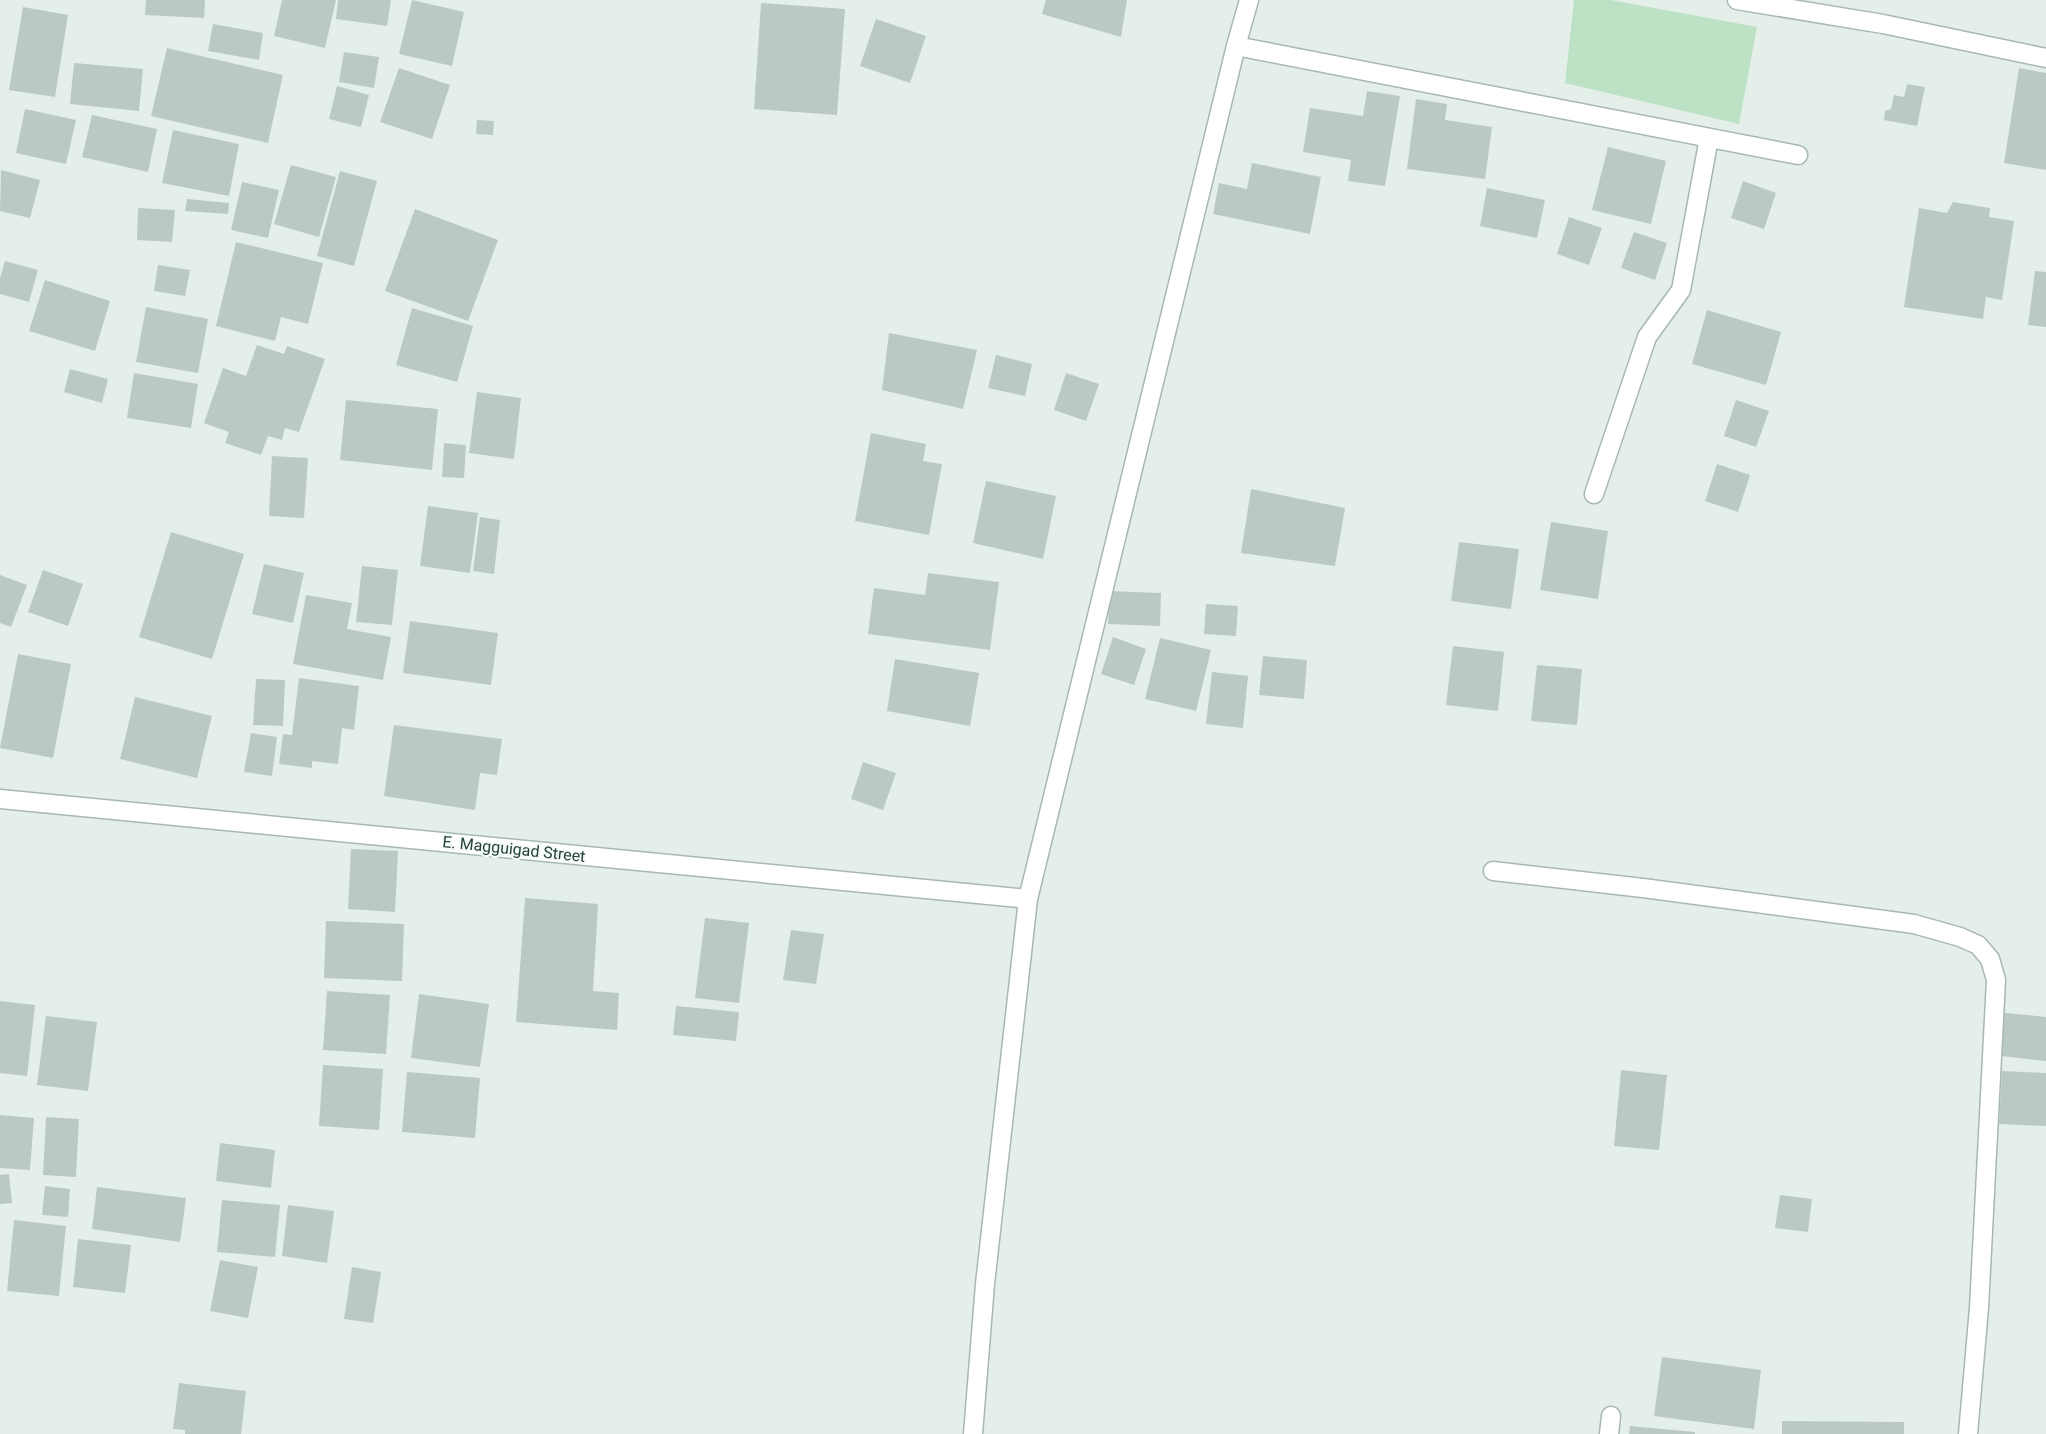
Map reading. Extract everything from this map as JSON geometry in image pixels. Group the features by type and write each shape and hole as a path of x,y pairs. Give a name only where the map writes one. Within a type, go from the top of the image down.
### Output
{"street":[{"path":"973,1434 985,1284 1028,900 1236,46 1250,0"},
{"path":"1737,0 1883,24 2046,58"},
{"path":"1236,46 1798,155"},
{"path":"1594,494 1647,337 1681,290 1709,138"},
{"name":"E. Magguigad Street","path":"0,799 1028,900"},
{"path":"1493,871 1643,888 1914,924 1960,937 1978,945 1990,958 1996,980 1979,1308 1968,1434"}],"green space":[{"path":"1574,0 1611,0 1757,27 1739,124 1565,83"}],"building":[{"path":"146,0 205,0 204,18 145,15"},
{"path":"282,0 336,0 325,48 274,36"},
{"path":"338,0 391,0 387,26 336,19"},
{"path":"412,0 464,12 452,66 399,54"},
{"path":"1046,0 1127,0 1121,37 1042,14"},
{"path":"761,3 845,9 837,115 754,109"},
{"path":"23,7 68,15 55,97 9,90"},
{"path":"876,19 926,36 910,83 860,66"},
{"path":"213,24 263,33 259,60 208,51"},
{"path":"167,48 283,75 268,143 151,116"},
{"path":"344,52 379,57 374,88 339,82"},
{"path":"74,63 143,69 139,111 70,104"},
{"path":"399,68 450,85 432,139 380,122"},
{"path":"2019,68 2046,73 2046,170 2004,163"},
{"path":"1907,84 1925,87 1917,126 1884,120 1885,111 1891,109 1894,95 1904,97"},
{"path":"337,86 369,95 361,127 329,119"},
{"path":"1367,91 1400,96 1385,186 1348,181 1351,160 1303,152 1310,108 1363,116"},
{"path":"1416,99 1447,104 1445,120 1492,127 1485,179 1407,169"},
{"path":"25,109 76,120 66,164 16,153"},
{"path":"92,115 157,129 148,172 82,157"},
{"path":"477,120 494,121 493,135 476,134"},
{"path":"173,130 239,144 229,196 162,183"},
{"path":"1608,147 1666,161 1651,224 1592,210"},
{"path":"1252,163 1321,177 1310,234 1213,214 1219,183 1247,189"},
{"path":"291,165 336,177 319,237 274,224"},
{"path":"1,170 40,180 30,218 0,211"},
{"path":"340,171 377,181 354,266 317,256"},
{"path":"1743,181 1776,193 1764,229 1731,218"},
{"path":"242,182 279,190 268,238 231,230"},
{"path":"1487,188 1545,200 1537,238 1480,226"},
{"path":"187,199 229,203 228,214 185,211"},
{"path":"1953,202 1990,208 1989,217 2014,221 2002,300 1986,297 1983,319 1904,307 1919,208 1947,213"},
{"path":"138,208 175,210 172,242 137,240"},
{"path":"415,209 498,240 468,321 385,291"},
{"path":"1569,217 1602,228 1589,265 1557,254"},
{"path":"1634,232 1667,243 1655,280 1621,268"},
{"path":"236,242 323,263 308,324 281,317 275,341 216,326"},
{"path":"5,261 38,270 29,302 0,294 0,278"},
{"path":"158,265 190,270 185,296 154,291"},
{"path":"2035,271 2046,272 2046,327 2028,325"},
{"path":"45,280 110,301 95,351 29,331"},
{"path":"146,307 208,319 198,373 136,362"},
{"path":"412,308 473,326 457,382 396,365"},
{"path":"1707,310 1781,332 1766,385 1692,364"},
{"path":"889,333 977,350 963,409 882,390"},
{"path":"257,345 284,354 287,346 325,359 299,432 285,428 282,440 268,436 261,455 225,443 229,432 204,423 223,368 246,376"},
{"path":"996,355 1032,364 1025,396 988,388"},
{"path":"70,369 108,379 102,403 64,392"},
{"path":"134,373 198,384 191,428 127,418"},
{"path":"1066,373 1099,384 1086,421 1054,410"},
{"path":"477,392 521,398 514,459 469,453"},
{"path":"346,400 438,409 432,470 340,460"},
{"path":"1736,400 1769,411 1756,447 1724,436"},
{"path":"871,433 926,444 923,461 942,464 929,535 855,521"},
{"path":"444,443 466,445 464,478 442,477"},
{"path":"272,456 308,458 304,518 269,516"},
{"path":"1717,464 1750,475 1738,512 1705,501"},
{"path":"986,481 1056,496 1043,559 973,543"},
{"path":"1251,489 1345,508 1335,566 1241,553"},
{"path":"428,506 478,513 470,573 420,566"},
{"path":"480,517 500,520 494,574 473,571"},
{"path":"1551,522 1608,531 1598,599 1540,590"},
{"path":"171,532 244,554 212,659 139,637"},
{"path":"1459,542 1519,549 1511,609 1451,601"},
{"path":"264,564 304,573 293,623 252,614"},
{"path":"362,566 398,570 392,625 356,622"},
{"path":"43,570 83,584 68,626 28,612"},
{"path":"928,573 999,582 990,650 868,634 874,588 925,595"},
{"path":"0,575 27,585 11,627 0,623"},
{"path":"1109,591 1161,593 1160,626 1108,624"},
{"path":"306,595 352,603 347,629 391,637 383,680 293,664"},
{"path":"1206,604 1238,606 1236,636 1204,634"},
{"path":"410,621 498,633 491,685 403,673"},
{"path":"1113,637 1146,649 1134,685 1101,674"},
{"path":"1160,638 1211,650 1196,711 1145,699"},
{"path":"1453,646 1504,652 1498,711 1446,705"},
{"path":"18,654 71,664 53,758 0,748"},
{"path":"1263,656 1307,660 1304,699 1259,695"},
{"path":"895,659 979,673 970,726 887,711"},
{"path":"1537,665 1582,669 1577,725 1531,721"},
{"path":"1212,672 1248,676 1243,728 1206,724"},
{"path":"299,678 359,686 354,730 342,728 338,764 312,761 312,768 279,764 283,734 292,735"},
{"path":"256,679 285,680 283,726 253,725"},
{"path":"135,697 212,716 197,778 120,759"},
{"path":"394,725 502,739 497,775 480,773 475,810 384,796"},
{"path":"251,733 277,737 272,776 244,772"},
{"path":"863,762 896,773 883,810 851,799"},
{"path":"351,849 398,851 395,912 348,909"},
{"path":"525,898 598,904 593,991 619,993 617,1030 516,1022"},
{"path":"705,918 749,923 739,1003 695,998"},
{"path":"326,921 404,924 402,981 324,978"},
{"path":"791,930 824,934 816,984 783,980"},
{"path":"327,991 390,995 386,1054 323,1050"},
{"path":"419,994 489,1004 480,1067 411,1058"},
{"path":"0,1001 35,1005 27,1076 0,1073"},
{"path":"676,1006 739,1012 736,1041 673,1035"},
{"path":"1997,1012 2046,1017 2046,1061 1993,1055"},
{"path":"46,1016 97,1022 88,1091 37,1085"},
{"path":"323,1065 383,1069 379,1130 319,1126"},
{"path":"1621,1070 1667,1075 1659,1150 1614,1146"},
{"path":"2002,1071 2046,1073 2046,1126 1999,1124"},
{"path":"407,1072 480,1078 475,1138 402,1132"},
{"path":"0,1115 34,1118 30,1170 0,1168"},
{"path":"46,1117 79,1119 76,1177 43,1175"},
{"path":"220,1143 275,1150 271,1188 216,1181"},
{"path":"9,1174 12,1203 0,1204 0,1175"},
{"path":"45,1186 70,1189 68,1217 42,1215"},
{"path":"97,1187 186,1198 180,1242 92,1229"},
{"path":"1780,1195 1812,1199 1808,1232 1775,1228"},
{"path":"222,1200 280,1205 275,1257 217,1252"},
{"path":"288,1205 334,1211 327,1263 282,1256"},
{"path":"14,1220 66,1226 59,1296 7,1291"},
{"path":"78,1239 131,1245 125,1293 73,1287"},
{"path":"220,1260 258,1267 248,1318 210,1311"},
{"path":"352,1267 381,1272 373,1323 344,1319"},
{"path":"1662,1357 1761,1370 1754,1429 1654,1416"},
{"path":"179,1383 246,1391 241,1434 185,1434 185,1430 173,1429"},
{"path":"1782,1421 1904,1422 1904,1434 1782,1434"},
{"path":"1630,1426 1695,1432 1695,1434 1629,1434"}]}
